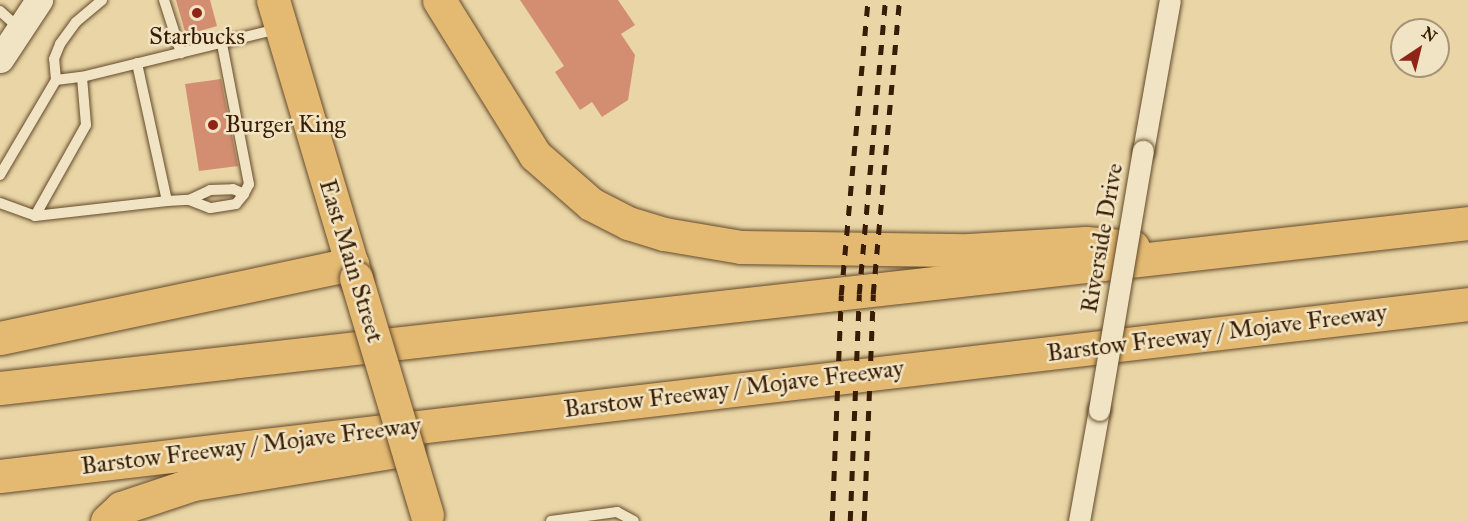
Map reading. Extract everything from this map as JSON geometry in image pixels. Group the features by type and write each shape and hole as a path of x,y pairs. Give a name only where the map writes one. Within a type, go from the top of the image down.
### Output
{"main road":[{"path":"439,0 536,155 591,204 627,223 664,234 741,247 969,250 1086,243 1197,254"},
{"name":"East Main Street","path":"277,14 428,518"},
{"path":"0,388 1468,223"},
{"path":"0,338 354,271"},
{"name":"Barstow Freeway / Mojave Freeway","path":"0,476 1468,304"},
{"path":"107,521 121,508 193,484 449,442 502,417"}],"street":[{"path":"0,59 9,19 39,0"},
{"name":"Riverside Drive","path":"1079,521 1170,0"}],"lane":[{"path":"0,175 56,80 54,58 60,44 75,22 102,0"},
{"path":"164,0 181,53"},
{"path":"56,80 82,77 222,44 277,14"},
{"path":"0,203 35,216 166,201 189,200 210,207 236,204 249,184 222,44"},
{"path":"137,63 166,201"},
{"path":"35,216 86,125 82,77"},
{"path":"189,200 210,190 233,189 244,194"},
{"path":"551,521 617,512 634,521"}],"building":[{"name":"Starbucks","path":"176,0 210,0 217,26 186,35"},
{"path":"520,0 618,0 635,25 621,34 635,55 628,100 602,117 592,102 580,110 555,72 564,66"},
{"name":"Burger King","path":"221,79 238,166 199,171 185,84"}],"railway":[{"path":"832,521 841,295 868,0"},
{"path":"850,521 859,294 885,0"},
{"path":"864,521 873,294 899,0"}],"place":[{"name":"Starbucks","path":"197,13"},
{"name":"Burger King","path":"213,125"}]}
